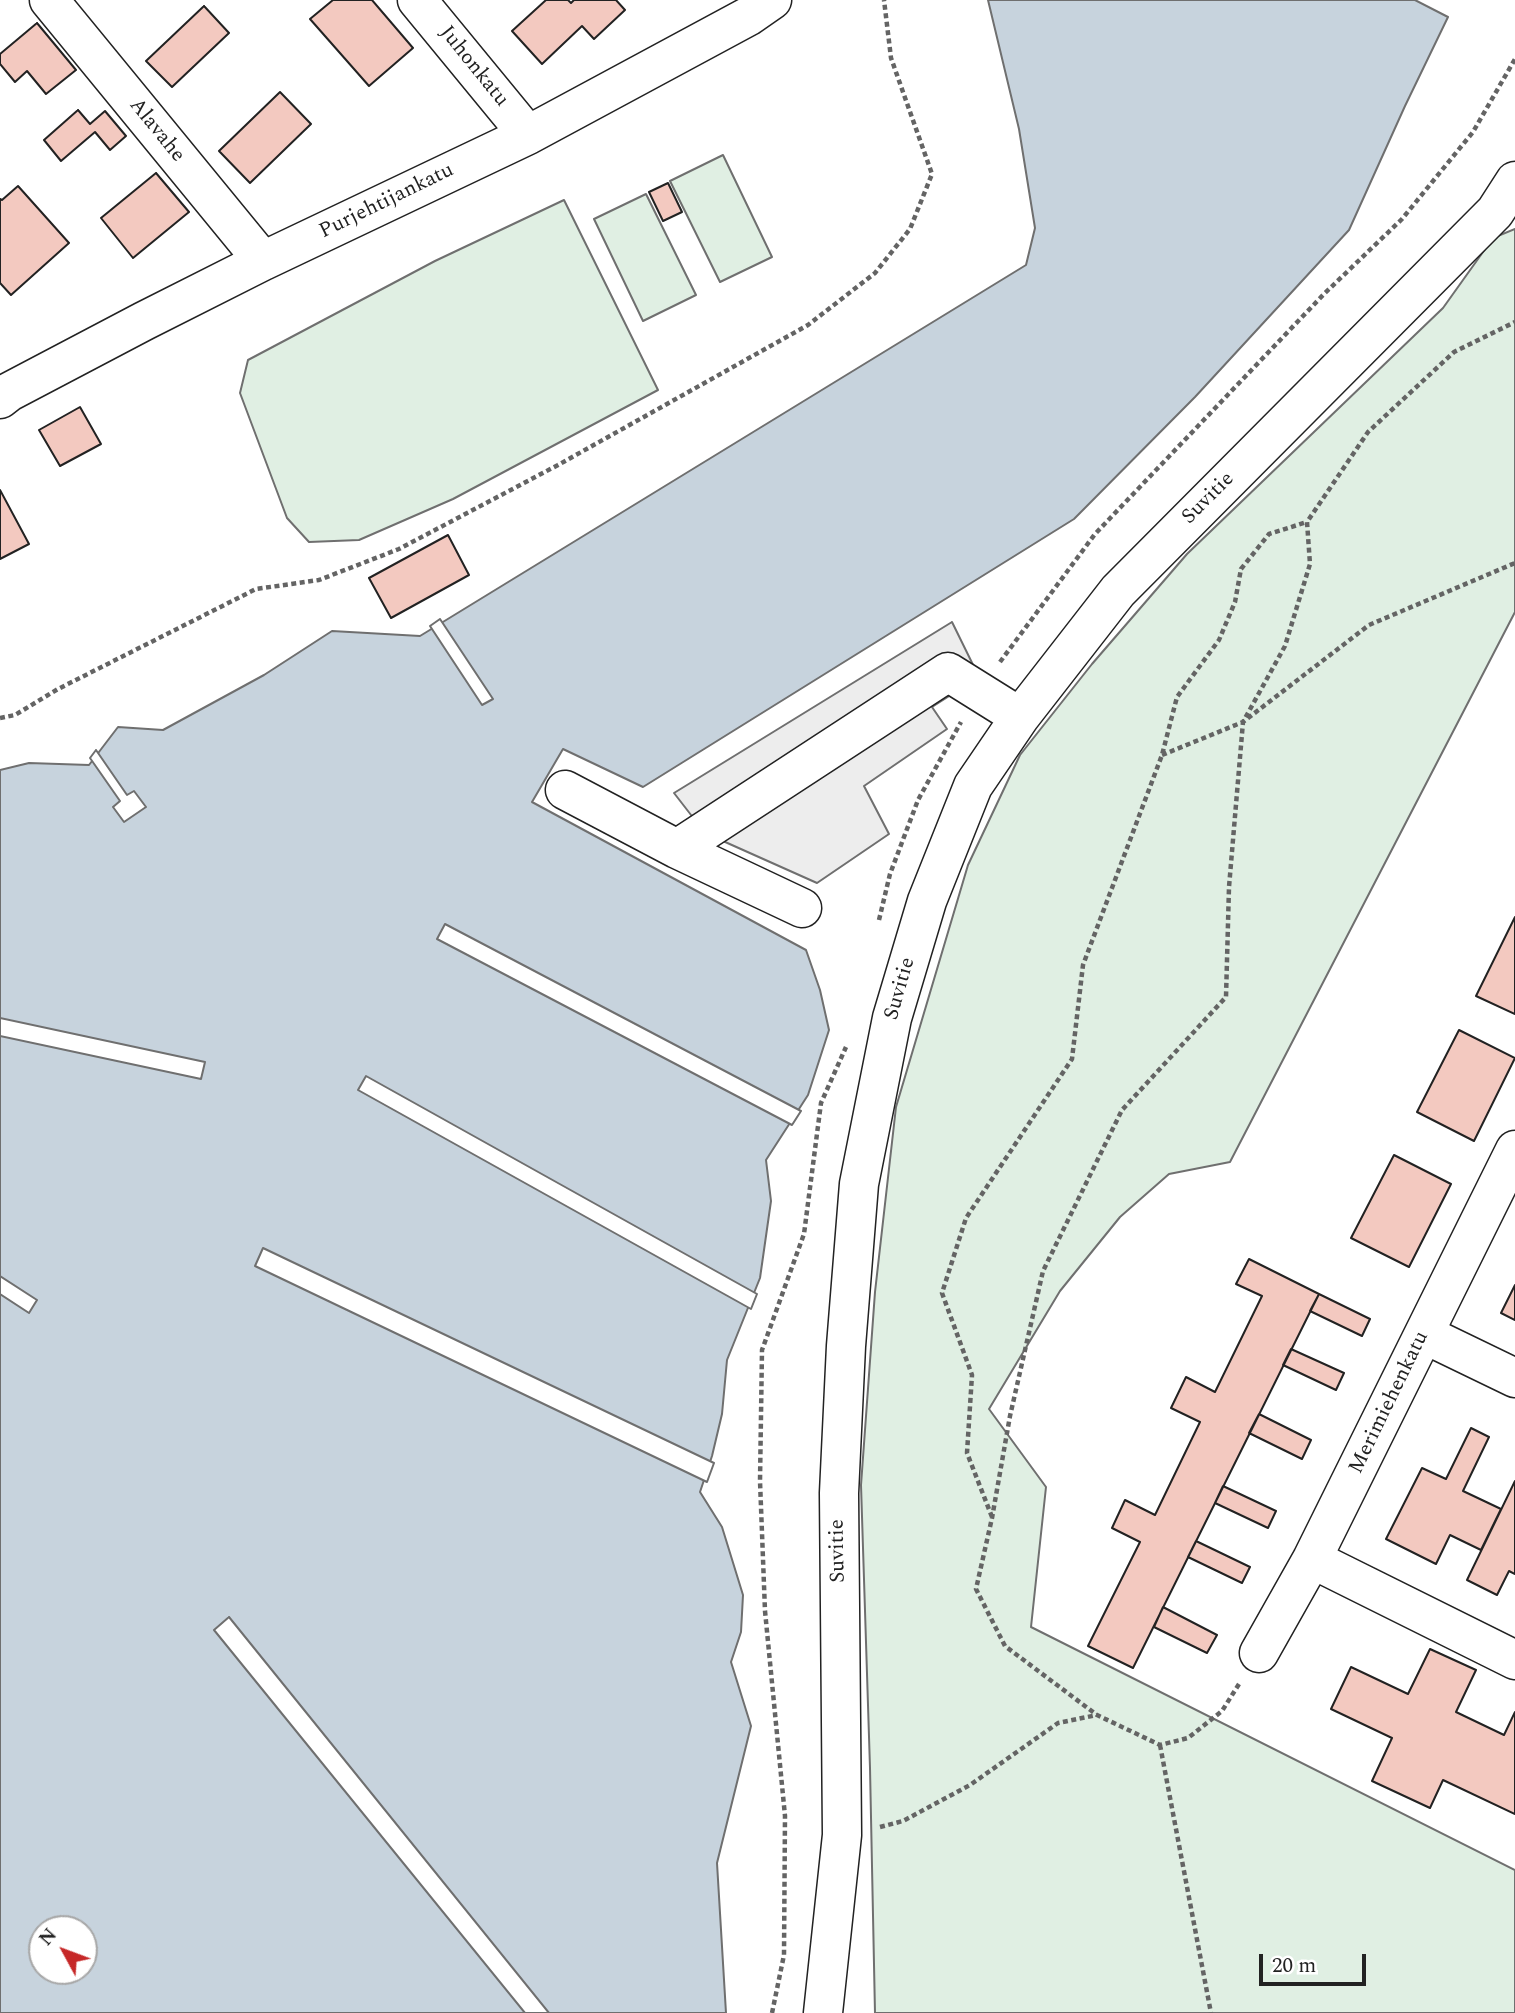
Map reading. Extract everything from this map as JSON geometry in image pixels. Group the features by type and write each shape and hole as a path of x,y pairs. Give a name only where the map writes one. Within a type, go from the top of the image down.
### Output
{"street":[{"name":"Alavahe","path":"49,0 263,261"},
{"name":"Juhonkatu","path":"417,0 528,135"},
{"name":"Purjehtijankatu","path":"0,399 263,261 528,135 749,16 772,0"},
{"name":"Suvitie","path":"823,2013 842,1835 839,1493 846,1346 859,1184 892,1018 927,901 974,786 1020,716 1118,590 1495,212 1515,181"},
{"path":"677,849 948,672 1020,716"},
{"path":"565,790 677,849 802,908"},
{"name":"Merimiehenkatu","path":"1259,1653 1312,1559 1515,1150"},
{"path":"1424,1334 1515,1378"},
{"path":"1312,1559 1515,1660"}],"path":[{"path":"0,718 15,715 58,689 256,589 319,580 399,549 558,465 808,325 875,273 910,229 932,174 891,58 884,0"},
{"path":"1259,1653 1222,1711 1188,1738 1160,1745 1097,1715 1005,1646 976,1589 1010,1416 1043,1271 1122,1110 1226,997 1229,887 1244,722 1285,646 1310,564 1307,522 1367,432 1454,352 1515,322"},
{"path":"992,1518 967,1452 972,1375 942,1293 966,1218 1072,1059 1083,965 1162,755 1177,697 1219,640 1235,602 1241,569 1269,534 1307,522"},
{"path":"1162,755 1244,722 1369,625 1515,563"},
{"path":"772,2013 784,1955 785,1816 765,1611 760,1481 762,1350 804,1234"},
{"path":"842,1835 903,1821 970,1785 1058,1723 1097,1715"},
{"path":"1160,1745 1210,2013"}],"green space":[{"path":"723,155 772,257 720,282 670,181"},
{"path":"646,194 696,295 643,321 594,219"},
{"path":"564,200 658,390 453,499 359,540 309,542 287,518 240,393 248,360 435,261"},
{"path":"1515,229 1515,612 1230,1162 1169,1174 1120,1217 1060,1291 989,1409 1046,1487 1031,1627 1515,1870 1515,2013 875,2013 861,1485 875,1292 896,1107 968,865 1020,755 1092,664 1187,554 1443,308 1493,238"}],"shaded area":[{"path":"988,0 1415,0 1448,17 1349,230 1195,397 1074,519 643,787 563,749 532,802 806,950 820,990 829,1030 808,1095 766,1160 771,1201 760,1278 727,1360 722,1414 700,1492 722,1527 743,1595 741,1632 731,1662 751,1726 717,1863 726,2013 0,2013 0,770 29,763 89,765 118,727 163,730 264,675 332,631 420,636 1026,265 1035,228 1019,129"},
{"path":"952,622 979,677 932,707 947,729 864,786 889,834 817,883 705,833 674,793"}],"pier":[{"path":"440,619 493,699 482,705 430,626"},
{"path":"96,750 127,795 134,791 146,807 124,822 113,807 120,801 90,758"},
{"path":"445,924 801,1111 792,1125 437,939"},
{"path":"0,1018 205,1062 201,1079 0,1036"},
{"path":"366,1076 757,1294 751,1309 358,1090"},
{"path":"263,1248 714,1463 707,1482 255,1266"},
{"path":"0,1276 37,1300 29,1313 0,1294"},
{"path":"229,1617 549,2013 525,2013 214,1630"}],"building":[{"path":"333,0 372,0 413,48 369,86 310,19"},
{"path":"546,0 568,0 571,3 574,0 616,0 625,10 594,39 582,26 542,64 512,31"},
{"path":"204,6 229,33 172,87 146,61"},
{"path":"37,23 76,70 46,94 27,71 15,82 0,64 0,54"},
{"path":"280,92 311,124 250,183 219,151"},
{"path":"78,110 90,124 105,111 126,136 110,150 95,132 61,161 44,140"},
{"path":"156,173 189,212 133,258 101,218"},
{"path":"668,183 682,212 663,221 649,192"},
{"path":"18,186 69,243 11,295 0,283 0,199"},
{"path":"80,407 101,444 60,466 39,430"},
{"path":"0,490 29,544 0,559"},
{"path":"448,535 469,575 391,618 369,578"},
{"path":"1515,917 1515,1014 1476,996"},
{"path":"1459,1030 1515,1058 1474,1141 1417,1112"},
{"path":"1394,1155 1451,1184 1409,1267 1351,1238"},
{"path":"1249,1259 1319,1294 1133,1668 1088,1646 1140,1542 1112,1528 1125,1500 1155,1515 1200,1422 1171,1408 1186,1377 1215,1392 1262,1296 1236,1284"},
{"path":"1515,1285 1515,1320 1501,1313"},
{"path":"1319,1294 1370,1319 1362,1336 1310,1311"},
{"path":"1291,1349 1344,1373 1336,1390 1283,1365"},
{"path":"1259,1414 1311,1440 1302,1459 1249,1433"},
{"path":"1471,1428 1489,1437 1463,1491 1501,1509 1481,1550 1450,1535 1436,1564 1386,1539 1422,1468 1446,1479"},
{"path":"1515,1481 1515,1574 1509,1571 1497,1595 1467,1580"},
{"path":"1223,1486 1276,1511 1268,1528 1215,1503"},
{"path":"1196,1541 1250,1567 1242,1583 1188,1557"},
{"path":"1163,1607 1217,1635 1207,1653 1154,1627"},
{"path":"1430,1649 1476,1670 1456,1712 1504,1735 1515,1712 1515,1814 1443,1780 1430,1808 1372,1781 1392,1738 1331,1709 1351,1667 1408,1694"}]}
